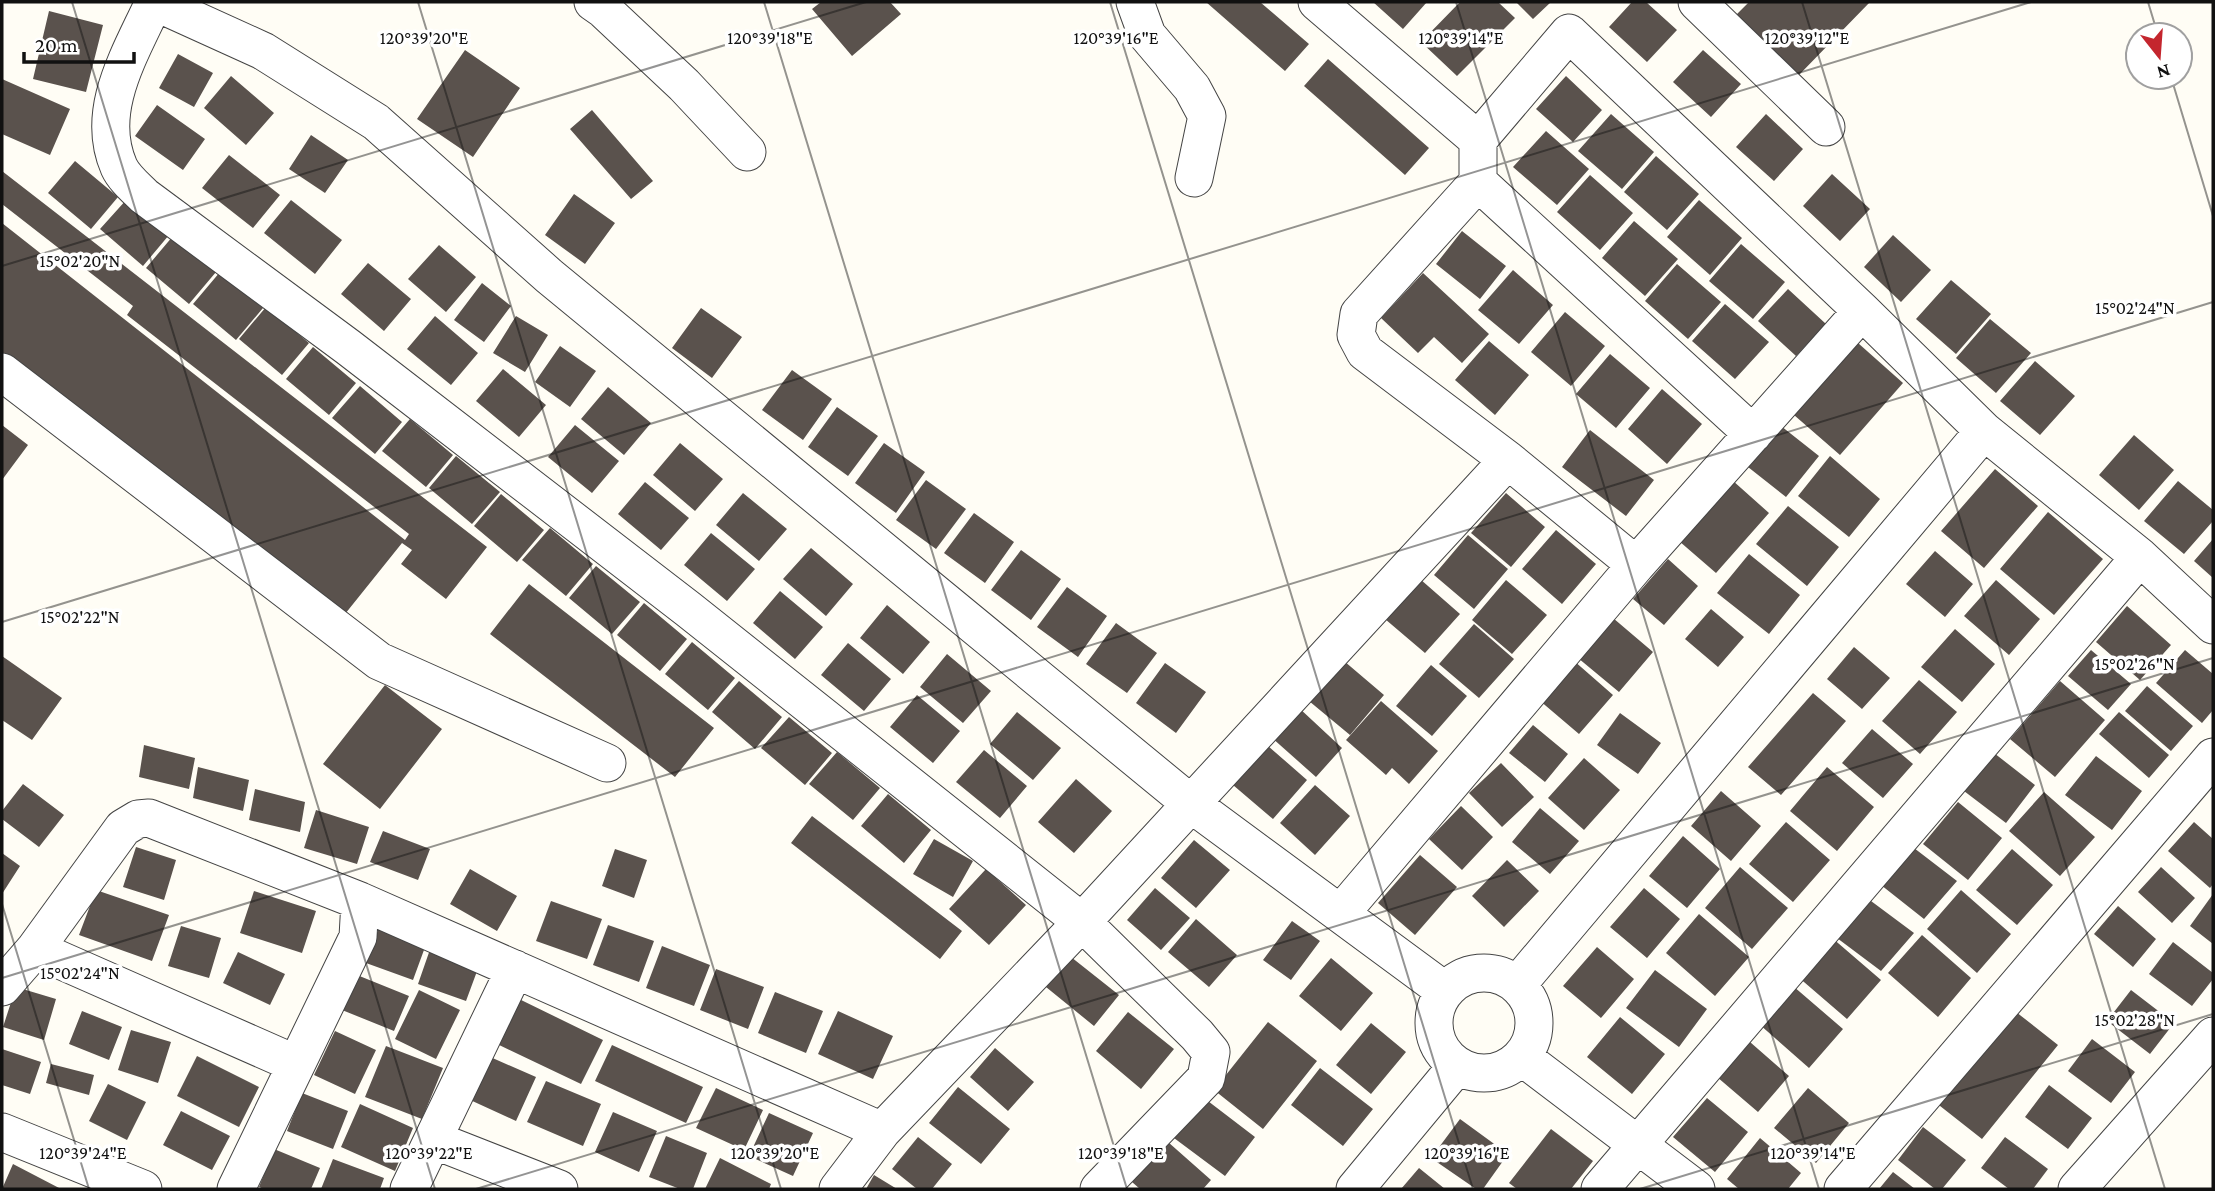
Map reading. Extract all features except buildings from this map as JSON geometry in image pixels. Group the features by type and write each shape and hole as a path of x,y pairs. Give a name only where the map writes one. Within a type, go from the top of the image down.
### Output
{"street":[{"path":"1099,1189 1206,1078 1211,1052 1082,922 666,592 348,347 144,196 120,169 110,135 113,95 155,2 262,51 376,122 550,276 1190,803 1445,991"},
{"path":"593,2 684,85 747,152"},
{"path":"1135,2 1147,35 1192,88 1207,116 1194,178"},
{"path":"1317,2 1478,140"},
{"path":"1697,2 1826,127"},
{"path":"1636,565 1508,460 1366,352 1356,335 1359,314 1478,182 1478,140 1569,33 1862,311 1984,431 2140,557 2213,625"},
{"path":"1478,182 1754,434"},
{"path":"1341,914 1636,565 1862,311"},
{"path":"2,372 379,661 607,763"},
{"path":"1517,985 1984,431"},
{"path":"838,1189 882,1131 1082,922 1508,460"},
{"path":"1600,1189 2140,557"},
{"path":"1843,1189 2213,757"},
{"path":"2,987 35,949 123,828 138,819 149,818 360,901 882,1131"},
{"path":"236,1189 358,937 360,901"},
{"path":"35,949 296,1064"},
{"path":"409,1189 515,969"},
{"path":"1488,972 1503,976 1517,985 1530,1001 1535,1020 1532,1040 1522,1057 1502,1070 1479,1074 1457,1066 1444,1055 1436,1040 1432,1023 1436,1006 1445,991 1457,980 1488,972"},
{"path":"2077,1189 2213,1036"},
{"path":"1522,1057 1696,1189"},
{"path":"1355,1189 1457,1066"},
{"path":"2,1132 143,1189"},
{"path":"434,1140 559,1189"}]}
